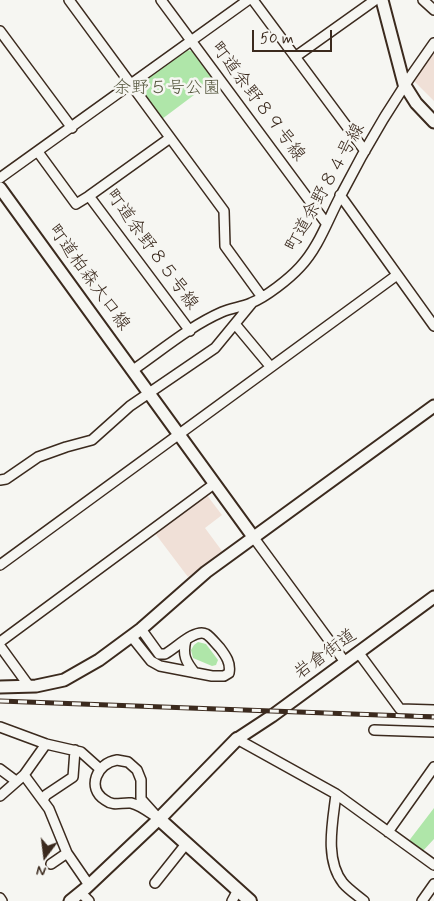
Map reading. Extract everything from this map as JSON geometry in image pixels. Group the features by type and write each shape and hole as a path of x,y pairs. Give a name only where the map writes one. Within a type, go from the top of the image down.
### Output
{"main road":[{"path":"237,739 159,818 235,896 250,901"}],"street":[{"path":"69,0 224,212 225,246 262,297"},
{"name":"町道余野８９号線","path":"161,0 326,223"},
{"path":"0,178 248,0"},
{"path":"253,0 365,151"},
{"path":"295,57 375,0"},
{"path":"382,0 406,87 421,110 434,122"},
{"path":"426,1 434,10"},
{"path":"0,31 72,128"},
{"name":"町道余野８４号線","path":"133,370 190,331 222,312 252,303 262,297 300,268 322,235 340,195 365,151 434,43"},
{"name":"町道余野８５号線","path":"170,138 90,196 190,331"},
{"path":"38,152 76,204 90,196"},
{"name":"町道柏森大口線","path":"0,188 254,538"},
{"path":"340,195 434,326"},
{"path":"0,565 397,275"},
{"path":"0,480 6,479 38,458 66,447 92,440 148,391 215,348 252,303"},
{"path":"234,324 270,366"},
{"path":"0,687 29,686 64,680 74,675 136,632 206,572 434,406"},
{"path":"0,642 214,484"},
{"path":"254,538 345,662"},
{"name":"岩倉街道","path":"237,739 434,597"},
{"path":"136,632 159,654 166,654 200,633 206,634 230,662 229,672 224,676 212,676 160,666 151,661 136,632"},
{"path":"186,640 184,656 187,664 196,673"},
{"path":"0,646 29,686"},
{"path":"358,652 400,709 434,710"},
{"path":"0,727 46,744 75,750 87,756 100,769"},
{"path":"374,730 434,732"},
{"path":"237,739 336,794 434,865"},
{"path":"0,796 24,775 46,744"},
{"path":"43,800 46,795 72,777 75,750"},
{"path":"117,760 128,762 133,766 141,780 141,799 159,818 134,804 116,804 103,799 95,784 100,769 110,762 117,760"},
{"path":"388,832 434,767"},
{"path":"0,769 16,781"},
{"path":"24,775 48,809 86,893"},
{"path":"336,794 332,838 332,854 335,867 344,883 364,901"},
{"path":"70,901 86,893 159,818"},
{"path":"155,883 186,844"},
{"path":"51,864 67,853"},
{"path":"422,901 434,884"}],"shaded area":[{"path":"434,53 434,101 413,80"},
{"path":"206,494 222,515 205,528 222,551 188,577 154,532"}],"green space":[{"name":"余野５号公園","path":"187,50 192,51 214,80 162,119 139,88 141,83"},
{"path":"198,642 206,644 218,660 216,665 212,666 193,658 191,650"},
{"path":"434,808 434,839 421,853 408,842"}],"railway":[{"path":"0,701 434,717"}]}
